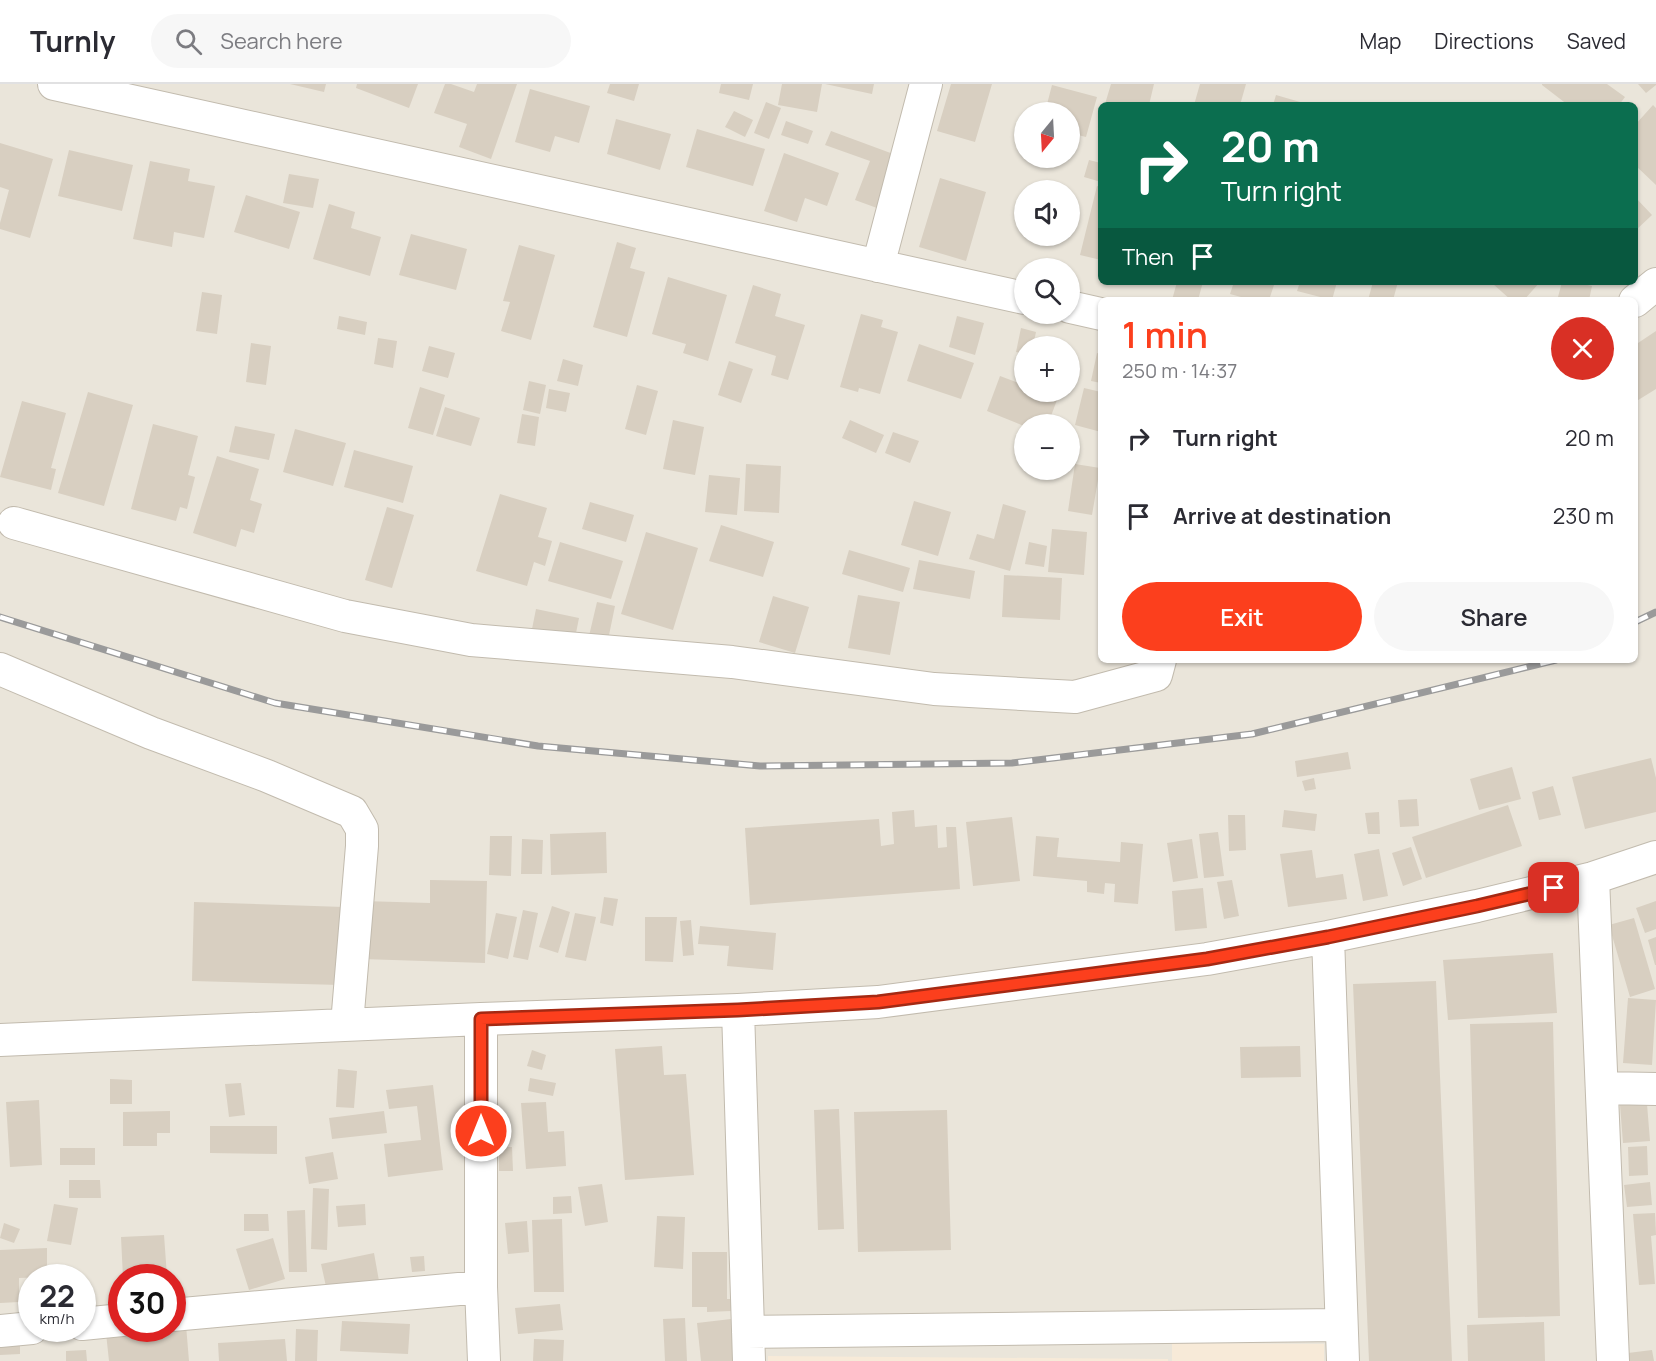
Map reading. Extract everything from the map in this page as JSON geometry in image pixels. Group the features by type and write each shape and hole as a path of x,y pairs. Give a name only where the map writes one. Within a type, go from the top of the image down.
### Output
{"street":[{"path":"54,84 1014,296"},
{"path":"878,266 926,84"},
{"path":"1638,299 1656,284"},
{"path":"1080,309 1098,313"},
{"path":"14,523 345,616 471,640 732,662 934,689 1075,697 1156,675 1159,663"},
{"path":"0,669 151,733 267,776 352,812 362,829 362,846 347,1024"},
{"path":"0,1040 347,1024 738,1010 878,1002 1207,959 1328,937 1477,906 1593,878 1656,857"},
{"path":"1593,878 1613,1361"},
{"path":"1328,937 1343,1361"},
{"path":"738,1010 749,1346 1341,1325"},
{"path":"481,1019 481,1287 484,1361"},
{"path":"1602,1088 1656,1089"},
{"path":"186,1314 481,1287"},
{"path":"0,1331 18,1329"}],"shaded area":[{"path":"0,84 1656,84 1656,1361 0,1361"},
{"path":"1172,1343 1324,1344 1324,1361 1172,1361"},
{"path":"768,1356 1168,1359 1168,1361 768,1361"}],"building":[{"path":"290,84 326,84 324,92"},
{"path":"357,84 418,84 409,108 356,88"},
{"path":"445,84 474,92 477,84 517,84 491,159 459,147 467,124 434,113"},
{"path":"610,84 639,84 634,101 607,93"},
{"path":"721,84 753,84 749,100 719,93"},
{"path":"782,84 822,84 817,112 778,105"},
{"path":"825,84 874,84 872,94"},
{"path":"951,84 992,84 975,142 937,131"},
{"path":"1111,84 1154,84 1150,102 1106,102"},
{"path":"1200,84 1246,84 1241,102 1195,102"},
{"path":"1607,84 1625,97 1621,102 1564,102 1542,85"},
{"path":"1638,84 1656,84 1656,85 1646,93"},
{"path":"1052,85 1097,97 1086,137 1080,136 1080,102 1048,102"},
{"path":"530,89 590,106 579,143 555,136 550,152 515,142"},
{"path":"1276,95 1300,102 1274,102"},
{"path":"766,102 781,108 769,139 754,133"},
{"path":"1653,105 1656,108 1656,185 1638,168 1638,122"},
{"path":"734,111 753,120 745,137 725,127"},
{"path":"616,119 671,134 660,170 607,154"},
{"path":"786,121 813,131 808,144 781,135"},
{"path":"697,129 765,149 753,186 686,167"},
{"path":"831,131 896,155 877,208 855,200 870,161 825,145"},
{"path":"0,143 53,159 30,238 0,229 9,190 0,187"},
{"path":"69,150 133,165 122,211 58,196"},
{"path":"784,153 839,173 827,206 805,198 797,222 764,211"},
{"path":"1089,160 1098,162 1098,181 1084,177"},
{"path":"150,161 190,169 188,181 215,186 204,238 174,232 172,247 133,239"},
{"path":"289,174 319,179 313,208 283,203"},
{"path":"940,178 986,192 966,261 919,247"},
{"path":"1097,186 1098,186 1098,259 1080,255"},
{"path":"246,195 300,212 289,249 234,232"},
{"path":"1638,200 1652,215 1638,228"},
{"path":"329,204 355,212 351,228 381,237 370,276 313,259"},
{"path":"411,234 467,249 456,290 399,275"},
{"path":"617,242 636,248 630,268 645,272 627,337 593,327"},
{"path":"519,245 555,255 531,340 501,331 510,302 503,301"},
{"path":"668,277 727,295 708,361 683,353 686,344 652,334"},
{"path":"753,285 781,294 775,316 805,325 788,380 771,375 776,356 735,343"},
{"path":"1176,285 1202,285 1199,297 1173,297"},
{"path":"1233,285 1274,285 1270,297 1241,297 1230,294"},
{"path":"1299,285 1336,285 1333,297 1320,297 1297,291"},
{"path":"1372,285 1397,285 1394,297 1369,297"},
{"path":"1494,285 1537,285 1527,297 1508,297"},
{"path":"1561,285 1592,286 1590,297 1558,297"},
{"path":"202,292 222,295 217,334 196,331"},
{"path":"861,314 883,320 881,327 898,332 880,394 859,388 858,392 840,387"},
{"path":"339,316 367,322 365,335 337,329"},
{"path":"957,316 984,323 975,355 949,347"},
{"path":"1021,328 1036,332 1035,336 1019,336"},
{"path":"1656,331 1656,389 1638,400 1638,343"},
{"path":"378,338 397,341 393,368 374,364"},
{"path":"251,343 271,346 266,385 246,382"},
{"path":"919,344 974,363 961,399 907,381"},
{"path":"429,346 455,353 448,378 422,371"},
{"path":"1097,353 1098,382 1091,381"},
{"path":"563,359 583,365 578,386 557,381"},
{"path":"729,361 753,369 741,403 718,395"},
{"path":"1000,376 1014,381 1014,402 1056,402 1052,414 1014,414 1014,422 987,411"},
{"path":"529,381 546,385 540,414 523,410"},
{"path":"637,385 658,391 646,435 625,429"},
{"path":"420,387 445,395 433,435 408,428"},
{"path":"1084,388 1098,391 1098,431 1080,426 1080,414 1078,414"},
{"path":"549,389 570,393 566,412 546,408"},
{"path":"88,392 133,405 104,506 58,493"},
{"path":"22,401 66,413 51,468 56,469 51,490 0,477"},
{"path":"445,407 480,418 471,446 436,436"},
{"path":"522,414 539,417 535,446 517,443"},
{"path":"673,420 704,427 695,475 663,469"},
{"path":"850,420 884,435 876,453 842,438"},
{"path":"153,424 198,436 188,475 195,477 187,509 180,507 176,521 131,509"},
{"path":"235,426 275,434 269,460 229,452"},
{"path":"295,429 346,443 333,486 283,472"},
{"path":"893,432 919,441 910,463 885,453"},
{"path":"354,450 413,466 403,503 344,487"},
{"path":"217,456 259,469 250,500 262,504 254,533 241,529 236,547 193,533"},
{"path":"746,464 781,466 779,513 744,511"},
{"path":"1080,465 1098,468 1092,515 1068,511 1073,480 1080,480"},
{"path":"709,475 740,478 737,515 705,512"},
{"path":"500,494 547,508 538,537 552,541 545,566 534,562 527,586 476,571"},
{"path":"914,501 951,512 938,556 901,545"},
{"path":"590,502 634,515 626,542 582,529"},
{"path":"1003,504 1026,511 1010,571 969,559 977,534 994,539"},
{"path":"387,507 414,515 392,588 365,580"},
{"path":"721,525 774,542 763,577 709,561"},
{"path":"1052,529 1087,532 1084,575 1048,572"},
{"path":"646,532 698,548 673,630 621,614"},
{"path":"560,542 623,561 611,599 548,581"},
{"path":"1029,542 1047,546 1044,567 1025,564"},
{"path":"849,550 910,568 903,592 842,574"},
{"path":"919,560 975,571 970,599 913,589"},
{"path":"1004,575 1062,578 1060,620 1002,617"},
{"path":"858,595 900,602 890,655 848,648"},
{"path":"773,596 809,607 795,653 759,642"},
{"path":"597,602 615,606 608,640 589,636"},
{"path":"536,609 579,618 574,643 531,634"},
{"path":"1348,752 1351,769 1297,777 1295,761"},
{"path":"1651,758 1656,778 1656,812 1585,829 1572,777"},
{"path":"1512,767 1521,799 1479,810 1470,779"},
{"path":"1314,778 1316,789 1305,791 1302,781"},
{"path":"1553,786 1561,815 1539,820 1532,792"},
{"path":"1417,799 1419,826 1400,827 1398,800"},
{"path":"1508,805 1522,846 1426,878 1412,837"},
{"path":"914,810 915,827 937,825 938,848 947,847 946,827 956,827 960,889 750,905 745,828 879,819 881,846 894,844 892,812"},
{"path":"1284,810 1317,814 1315,831 1282,827"},
{"path":"1379,812 1380,834 1368,834 1365,813"},
{"path":"1228,815 1245,815 1246,850 1229,851"},
{"path":"1012,817 1020,881 973,886 966,822"},
{"path":"606,832 607,873 551,875 550,834"},
{"path":"1218,832 1224,876 1204,878 1199,834"},
{"path":"490,836 512,836 511,876 489,875"},
{"path":"1036,836 1059,838 1057,857 1120,862 1121,842 1143,844 1138,904 1114,902 1115,884 1105,883 1104,894 1087,892 1087,881 1033,876"},
{"path":"522,839 543,840 542,874 521,874"},
{"path":"1192,839 1198,878 1173,882 1167,843"},
{"path":"1411,847 1422,879 1403,886 1392,853"},
{"path":"1379,849 1388,896 1363,901 1354,854"},
{"path":"1312,850 1316,878 1343,874 1347,899 1288,907 1280,854"},
{"path":"430,880 487,881 485,963 362,959 363,901 430,903"},
{"path":"1232,880 1239,916 1224,919 1217,882"},
{"path":"1203,888 1207,928 1175,931 1172,891"},
{"path":"604,897 618,899 613,926 600,923"},
{"path":"1656,901 1656,929 1645,933 1636,908"},
{"path":"194,902 344,907 341,985 192,981"},
{"path":"552,906 570,912 558,953 539,947"},
{"path":"523,910 538,913 528,960 513,957"},
{"path":"496,913 517,917 508,959 487,954"},
{"path":"575,913 596,917 586,961 565,957"},
{"path":"645,917 677,917 673,962 645,961"},
{"path":"1634,918 1655,989 1630,997 1609,925"},
{"path":"691,920 694,955 683,956 680,921"},
{"path":"700,926 776,933 773,970 727,966 729,946 698,944"},
{"path":"1656,937 1656,965 1655,965 1648,940"},
{"path":"1553,953 1557,1013 1448,1020 1443,960"},
{"path":"1436,981 1452,1361 1369,1361 1353,984"},
{"path":"1628,998 1656,1000 1652,1065 1623,1063"},
{"path":"1553,1022 1560,1316 1478,1318 1470,1024"},
{"path":"662,1046 664,1075 686,1074 694,1175 625,1180 615,1049"},
{"path":"1300,1046 1301,1077 1241,1078 1240,1047"},
{"path":"532,1050 546,1055 542,1070 527,1066"},
{"path":"338,1069 357,1071 354,1108 336,1107"},
{"path":"530,1078 556,1083 553,1096 528,1091"},
{"path":"110,1079 132,1080 132,1104 110,1104"},
{"path":"241,1083 245,1115 229,1117 225,1084"},
{"path":"433,1085 443,1170 388,1177 384,1144 421,1140 417,1106 389,1109 386,1090"},
{"path":"39,1100 42,1165 10,1167 6,1102"},
{"path":"546,1102 548,1132 564,1131 566,1166 526,1169 521,1103"},
{"path":"1647,1104 1650,1141 1623,1143 1620,1105"},
{"path":"839,1109 844,1229 818,1230 814,1110"},
{"path":"947,1110 951,1250 858,1252 854,1112"},
{"path":"170,1111 170,1133 157,1133 157,1146 123,1146 123,1112"},
{"path":"384,1111 387,1133 332,1139 329,1118"},
{"path":"210,1126 277,1126 277,1154 210,1153"},
{"path":"1647,1146 1648,1175 1629,1176 1628,1147"},
{"path":"499,1147 512,1147 513,1171 499,1171"},
{"path":"60,1148 95,1148 95,1165 60,1165"},
{"path":"333,1152 338,1179 309,1184 305,1157"},
{"path":"69,1180 100,1180 101,1198 69,1198"},
{"path":"1650,1182 1652,1205 1627,1207 1624,1185"},
{"path":"602,1184 608,1222 585,1226 578,1187"},
{"path":"313,1188 329,1189 327,1250 311,1249"},
{"path":"571,1196 572,1213 553,1214 553,1197"},
{"path":"54,1204 78,1208 71,1245 47,1241"},
{"path":"365,1204 366,1225 338,1227 336,1206"},
{"path":"305,1210 307,1272 289,1272 287,1211"},
{"path":"1655,1213 1656,1235 1651,1236 1655,1284 1639,1285 1633,1214"},
{"path":"244,1214 268,1214 269,1231 244,1231"},
{"path":"657,1216 685,1217 683,1269 654,1267"},
{"path":"562,1219 564,1292 534,1292 532,1220"},
{"path":"527,1221 529,1252 508,1254 505,1223"},
{"path":"4,1223 20,1229 14,1243 0,1238"},
{"path":"164,1235 166,1264 122,1264 121,1237"},
{"path":"273,1238 285,1279 249,1290 236,1249"},
{"path":"47,1248 47,1264 18,1264 18,1302 0,1303 0,1250"},
{"path":"692,1252 727,1252 727,1299 731,1299 731,1311 707,1312 707,1307 692,1307"},
{"path":"374,1253 379,1281 327,1291 321,1264"},
{"path":"424,1256 425,1271 412,1272 410,1257"},
{"path":"560,1304 563,1330 518,1334 515,1308"},
{"path":"685,1318 687,1361 665,1361 663,1319"},
{"path":"731,1319 736,1361 701,1361 697,1323"},
{"path":"342,1321 410,1324 408,1354 340,1351"},
{"path":"1544,1322 1545,1361 1468,1361 1467,1325"},
{"path":"186,1325 189,1361 109,1361 106,1333 108,1333 108,1342 186,1342"},
{"path":"296,1329 318,1330 317,1361 295,1361"},
{"path":"285,1339 287,1361 219,1361 218,1343"},
{"path":"534,1339 564,1340 563,1361 533,1361"},
{"path":"0,1342 20,1342 20,1354 0,1355"},
{"path":"86,1350 87,1361 66,1361 66,1351"},
{"path":"1652,1350 1654,1361 1629,1361 1628,1353"}],"railway":[{"path":"1638,621 1656,612"},
{"path":"0,617 275,703 538,746 760,766 1012,763 1252,734 1544,663"}],"route":[{"path":"481,1131 481,1019 738,1010 878,1002 1207,959 1328,937 1554,888"}]}
